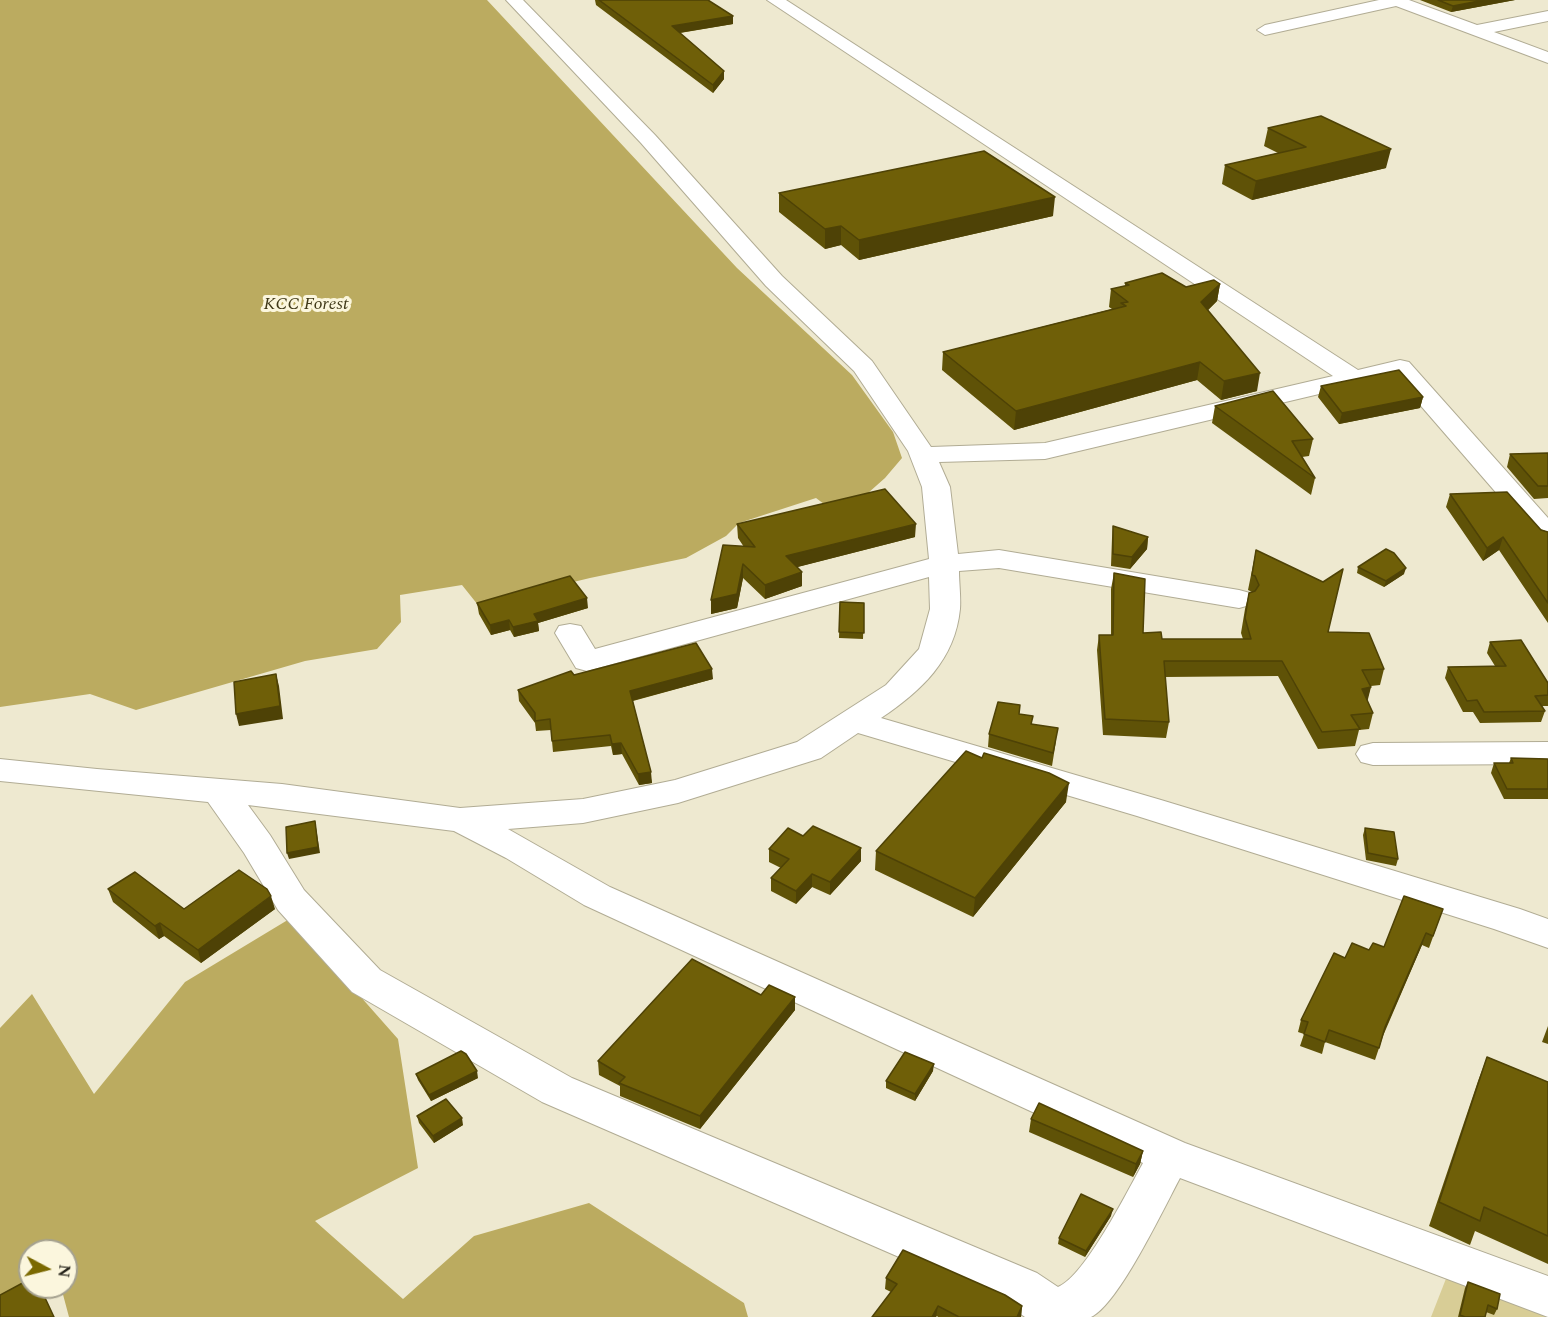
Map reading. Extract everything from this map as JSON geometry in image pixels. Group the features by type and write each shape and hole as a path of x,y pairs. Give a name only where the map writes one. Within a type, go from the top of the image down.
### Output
{"street":[{"path":"0,770 282,796 460,820 584,811 678,790 809,750 897,692 934,652 945,609 944,564 936,487 923,455 863,366 774,281 648,139 514,0"},
{"path":"774,0 1354,379"},
{"path":"1265,30 1396,0 1548,58"},
{"path":"1479,30 1548,16"},
{"path":"923,455 1045,451 1400,367 1548,535"},
{"path":"570,633 587,661 944,564 999,559 1239,599"},
{"path":"852,720 1149,808 1507,919 1548,934"},
{"path":"1373,754 1548,753"},
{"path":"219,791 257,844 291,900 366,981 557,1090 1021,1288 1054,1311 1084,1298 1114,1255 1170,1155"},
{"path":"460,820 519,849 597,896 1170,1155 1548,1297"}],"shaded area":[{"path":"1449,1271 1548,1312 1548,1317 1431,1317"}],"green space":[{"name":"KCC Forest","path":"0,0 487,0 737,268 852,375 893,432 902,458 885,478 859,501 828,507 816,498 739,523 726,536 686,558 478,605 462,585 400,595 401,622 377,649 305,661 136,710 90,694 0,707"},
{"path":"291,918 398,1039 418,1168 315,1221 403,1299 474,1236 589,1203 744,1303 748,1317 69,1317 64,1299 78,1299 78,1239 18,1239 18,1299 22,1299 0,1311 0,1028 32,994 94,1094 185,982"}],"building":[{"path":"599,0 708,0 733,16 672,26 724,71 713,85"},
{"path":"1438,0 1484,0 1453,6"},
{"path":"1321,116 1391,149 1256,181 1225,165 1306,147 1268,128"},
{"path":"984,151 1055,197 859,240 841,226 825,229 779,193"},
{"path":"1162,273 1186,287 1214,280 1220,284 1201,302 1260,373 1224,381 1200,362 1016,411 943,352 1126,306 1121,303 1128,302 1111,289"},
{"path":"1399,370 1423,397 1342,413 1321,386"},
{"path":"1273,391 1313,439 1292,441 1315,478 1215,406"},
{"path":"1548,453 1548,486 1538,486 1510,454"},
{"path":"885,489 916,524 786,556 802,572 765,585 743,564 737,594 711,600 723,545 755,547 737,524"},
{"path":"1507,492 1541,530 1548,532 1548,603 1503,537 1487,548 1450,494"},
{"path":"1113,526 1148,537 1132,557 1113,554"},
{"path":"1386,549 1394,553 1406,568 1386,581 1358,567"},
{"path":"1256,550 1323,582 1343,569 1328,632 1369,633 1384,669 1362,670 1371,687 1362,689 1373,713 1351,715 1360,729 1322,732 1282,661 1164,661 1169,722 1105,719 1099,635 1113,635 1114,573 1145,579 1143,633 1161,632 1162,639 1251,639 1245,618 1249,593 1255,591 1259,585 1255,576 1252,575"},
{"path":"570,576 587,598 534,614 538,621 513,627 509,620 490,625 477,603"},
{"path":"840,602 864,603 864,633 839,632"},
{"path":"1521,640 1548,683 1548,695 1535,696 1545,711 1484,712 1477,700 1467,701 1448,667 1506,666 1490,642"},
{"path":"696,643 712,669 630,691 651,772 638,774 621,743 612,744 610,735 552,741 550,719 535,721 535,713 518,690 571,671 574,675"},
{"path":"276,674 280,706 236,714 234,682"},
{"path":"998,702 1020,705 1019,714 1033,716 1031,724 1058,728 1053,753 989,734"},
{"path":"966,751 982,758 984,753 1049,773 1069,783 975,898 876,851"},
{"path":"1511,758 1548,759 1548,789 1507,789 1494,763 1513,763"},
{"path":"315,821 318,847 287,853 286,827"},
{"path":"813,826 861,848 830,882 812,874 796,891 771,878 789,859 769,849 788,828 803,836"},
{"path":"1365,828 1394,832 1398,859 1368,853"},
{"path":"239,870 267,889 271,896 198,950 160,923 155,926 108,889 135,872 184,909"},
{"path":"1404,896 1443,909 1433,936 1426,933 1385,1027 1379,1048 1329,1030 1325,1042 1304,1034 1308,1022 1301,1020 1334,953 1345,958 1352,943 1369,950 1373,943 1384,947"},
{"path":"692,959 761,995 769,985 795,997 700,1116 619,1083 625,1077 598,1061"},
{"path":"461,1051 466,1054 477,1071 429,1095 416,1074"},
{"path":"905,1052 934,1064 915,1094 886,1081"},
{"path":"1487,1057 1548,1082 1548,1236 1484,1207 1480,1221 1439,1202"},
{"path":"446,1099 462,1118 433,1136 417,1116"},
{"path":"1039,1103 1143,1151 1136,1164 1031,1119"},
{"path":"1081,1194 1113,1209 1086,1251 1059,1238"},
{"path":"903,1250 1005,1295 1022,1306 1017,1317 959,1317 938,1306 932,1317 872,1317 897,1284 886,1278"},
{"path":"1468,1282 1500,1294 1497,1309 1488,1305 1485,1317 1460,1315"},
{"path":"18,1285 18,1299 46,1299 54,1317 0,1317 0,1295"}]}
